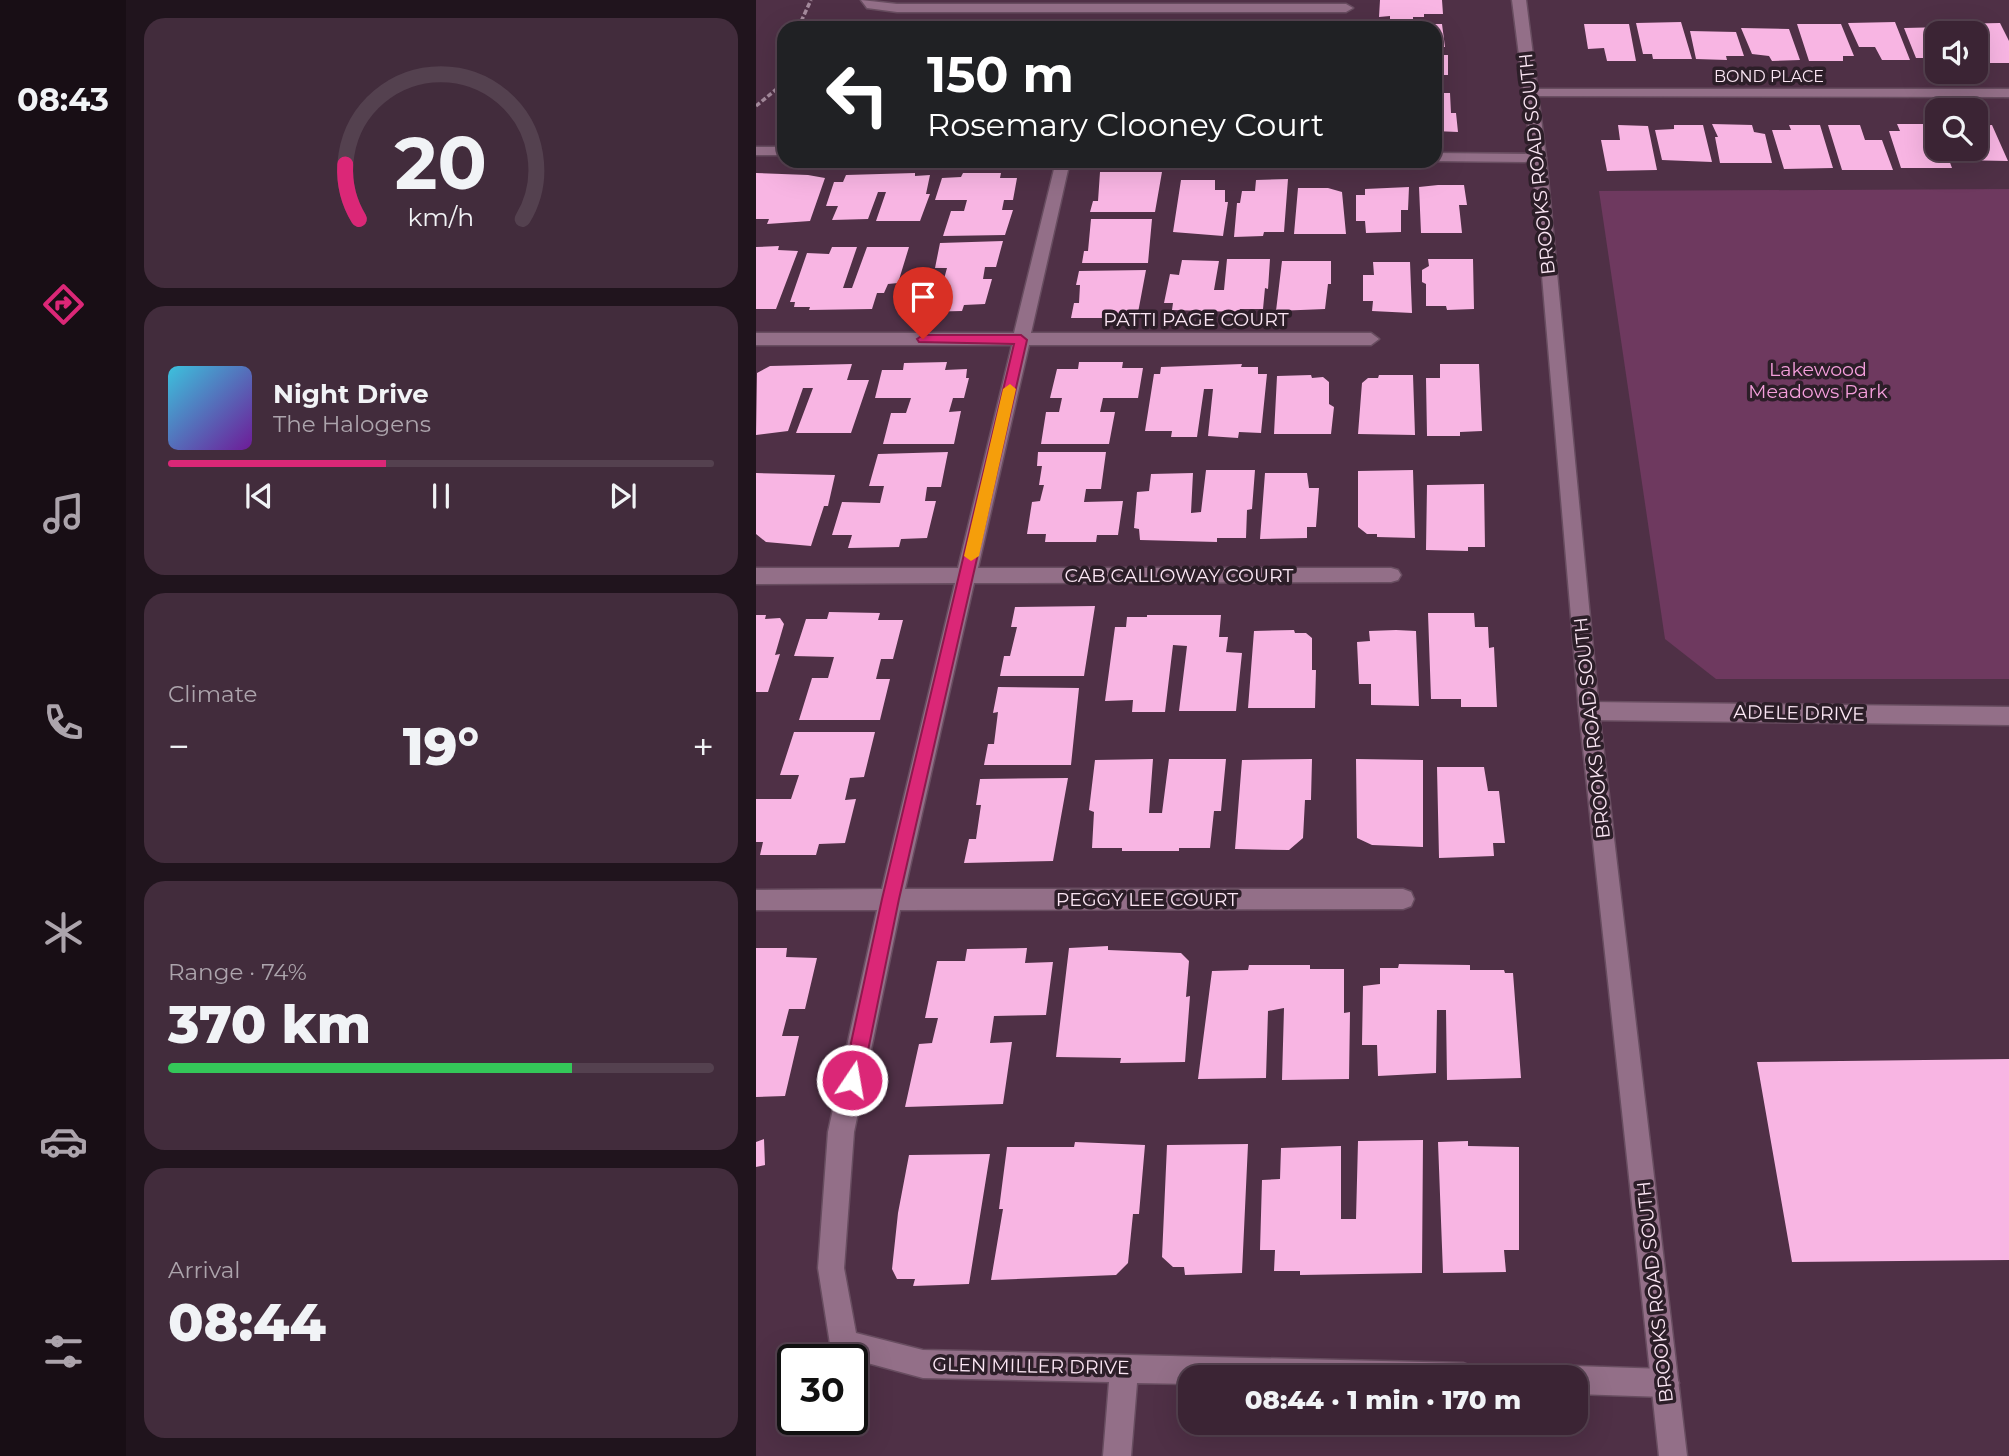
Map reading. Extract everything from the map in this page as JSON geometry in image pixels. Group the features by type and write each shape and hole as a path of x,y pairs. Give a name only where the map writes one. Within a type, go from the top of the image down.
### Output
{"street":[{"path":"868,0 872,5 897,8 1346,9"},
{"name":"BROOKS ROAD SOUTH","path":"1519,0 1539,158 1589,711 1673,1456"},
{"name":"BOND PLACE","path":"1530,93 2009,93"},
{"path":"756,151 777,151"},
{"path":"1442,157 1539,158"},
{"name":"GLEN MILLER DRIVE","path":"1061,168 891,899 841,1132 831,1268 844,1344 923,1364 1178,1369"},
{"name":"PATTI PAGE COURT","path":"756,339 1371,339"},
{"name":"CAB CALLOWAY COURT","path":"756,576 1391,575"},
{"name":"ADELE DRIVE","path":"1589,711 2009,716"},
{"name":"PEGGY LEE COURT","path":"756,900 1403,899"},
{"path":"1118,1456 1124,1368"},
{"path":"1588,1380 1665,1383"}],"path":[{"path":"801,21 811,0"},
{"path":"756,106 777,89"}],"green space":[{"name":"Lakewood Meadows Park","path":"2009,189 2009,679 1716,679 1665,639 1599,191"}],"building":[{"path":"1380,0 1442,0 1443,14 1424,14 1424,17 1413,19 1379,17"},
{"path":"1681,22 1692,59 1653,59 1652,54 1643,54 1636,23"},
{"path":"1895,22 1910,60 1882,60 1875,47 1859,47 1848,23"},
{"path":"1988,23 2000,23 2009,41 2009,63 1990,63"},
{"path":"1442,24 1445,47 1442,47"},
{"path":"1584,24 1629,24 1636,61 1607,61 1604,48 1588,49"},
{"path":"1797,24 1841,24 1854,56 1843,56 1843,61 1809,61"},
{"path":"1741,28 1789,29 1800,60 1772,61 1769,56 1752,54"},
{"path":"1904,28 1925,28 1925,58 1916,58"},
{"path":"1690,31 1736,32 1744,56 1726,56 1727,60 1696,59"},
{"path":"1442,55 1448,55 1448,75 1442,75"},
{"path":"1442,93 1450,93 1451,113 1456,113 1458,132 1442,131"},
{"path":"1712,124 1752,125 1754,132 1765,134 1772,163 1720,163 1715,137 1718,137"},
{"path":"1897,124 1925,124 1925,161 1949,161 1952,168 1901,168 1889,131 1900,131"},
{"path":"1618,125 1648,126 1657,170 1607,171 1601,140 1620,140"},
{"path":"1674,125 1703,125 1712,162 1662,160 1655,130 1674,129"},
{"path":"1789,125 1820,125 1833,168 1784,169 1772,130 1791,130"},
{"path":"1828,125 1860,125 1865,140 1882,140 1893,170 1842,170"},
{"path":"1988,125 1992,125 2008,161 1988,161"},
{"path":"1100,172 1162,172 1155,212 1090,212 1093,201 1098,201"},
{"path":"756,173 825,178 810,221 767,224 769,219 756,219"},
{"path":"915,173 915,176 930,175 926,194 930,194 920,221 876,221 886,192 878,192 868,219 832,220 838,206 826,206 834,182 843,182 846,175"},
{"path":"963,173 1001,173 1000,178 1017,178 1013,200 1004,200 1002,210 1013,210 1005,235 943,236 951,211 964,211 967,200 935,200 942,178 961,177"},
{"path":"1288,179 1284,232 1234,237 1237,203 1240,203 1242,191 1255,191 1256,180"},
{"path":"1181,180 1215,180 1215,190 1225,190 1225,202 1228,202 1223,236 1173,232"},
{"path":"1464,185 1467,205 1459,205 1462,233 1421,233 1419,187"},
{"path":"1409,187 1408,210 1401,210 1401,232 1366,233 1365,221 1356,221 1356,195 1365,195 1365,189"},
{"path":"1298,188 1328,188 1342,192 1346,234 1294,234"},
{"path":"1091,219 1152,219 1148,263 1082,263 1084,251 1088,251"},
{"path":"1003,241 996,267 985,267 983,279 992,279 985,304 964,305 962,311 919,312 922,304 902,305 910,279 944,279 947,268 935,268 940,243"},
{"path":"779,246 778,250 798,251 776,309 756,309 756,247"},
{"path":"832,247 857,247 843,288 852,288 867,247 909,247 898,283 888,284 884,293 877,293 872,309 809,310 810,307 794,307 795,302 790,302 807,253 829,254"},
{"path":"1227,259 1270,259 1268,289 1265,288 1263,309 1240,309 1239,312 1172,310 1173,303 1164,303 1170,274 1179,275 1182,260 1219,261 1214,290 1224,290"},
{"path":"1428,259 1473,259 1474,309 1447,310 1446,306 1426,306 1426,284 1422,282 1422,270 1429,266"},
{"path":"1282,261 1331,261 1331,284 1328,284 1325,309 1276,311"},
{"path":"1373,262 1410,262 1412,313 1372,311 1373,301 1363,301 1363,275 1374,275"},
{"path":"1146,270 1137,318 1071,318 1074,303 1079,303 1080,285 1076,285 1079,271"},
{"path":"947,362 945,370 967,369 966,378 969,378 964,398 953,398 949,412 961,411 954,444 883,444 891,413 906,413 911,398 875,398 882,370 903,370 904,363"},
{"path":"1079,362 1123,362 1122,368 1143,368 1138,398 1103,398 1100,412 1115,412 1109,444 1041,444 1046,412 1059,412 1062,398 1050,398 1057,369 1078,369"},
{"path":"852,364 847,380 869,380 851,433 796,433 813,388 803,388 788,431 756,435 757,373 770,366"},
{"path":"1242,364 1241,367 1258,367 1258,374 1267,374 1261,433 1239,432 1238,438 1208,436 1213,389 1204,389 1197,437 1171,437 1172,431 1145,431 1154,374 1160,374 1161,367"},
{"path":"1440,364 1479,364 1482,431 1460,432 1460,436 1427,436 1426,378 1440,378"},
{"path":"1311,375 1312,378 1323,377 1329,382 1329,404 1334,407 1331,434 1274,434 1277,376"},
{"path":"1379,375 1413,375 1415,435 1358,434 1362,383 1368,378 1378,378"},
{"path":"948,452 941,487 927,487 925,501 936,501 927,538 901,539 899,547 848,548 852,535 832,535 842,502 880,503 884,486 869,486 878,454"},
{"path":"1038,452 1106,452 1101,489 1086,489 1084,502 1123,501 1118,535 1097,535 1096,542 1045,542 1046,534 1027,534 1032,502 1040,501 1044,485 1039,485 1042,466 1037,466"},
{"path":"1206,470 1255,470 1252,509 1247,510 1246,538 1217,538 1217,542 1140,540 1139,529 1134,528 1137,492 1149,491 1151,474 1193,473 1191,513 1201,512"},
{"path":"1413,470 1415,538 1377,537 1377,534 1367,534 1358,527 1358,471"},
{"path":"756,473 835,475 828,506 824,506 811,546 766,542 756,534"},
{"path":"1265,473 1307,473 1309,488 1319,488 1316,527 1307,527 1307,538 1260,539"},
{"path":"1484,484 1485,547 1468,547 1468,551 1426,550 1427,485"},
{"path":"1095,606 1084,676 1000,676 1004,656 1010,656 1017,627 1011,627 1015,607"},
{"path":"829,612 880,613 878,620 903,620 893,659 881,659 876,679 890,679 880,720 799,720 812,678 828,678 834,657 794,656 806,619 827,619"},
{"path":"1428,613 1474,613 1475,627 1488,627 1489,648 1494,647 1497,707 1461,707 1461,699 1431,699"},
{"path":"756,615 766,615 765,619 780,618 784,624 775,655 780,654 768,692 756,692"},
{"path":"1221,615 1219,637 1228,637 1226,652 1242,653 1236,711 1179,711 1187,646 1173,645 1165,712 1132,712 1133,700 1105,701 1115,627 1126,627 1127,617"},
{"path":"1294,630 1295,633 1306,633 1312,638 1312,670 1316,670 1315,708 1248,708 1254,631"},
{"path":"1369,631 1416,631 1419,706 1371,705 1371,684 1359,684 1357,642 1370,641"},
{"path":"998,687 1079,688 1071,765 984,765 988,744 994,744 998,712 993,713"},
{"path":"794,732 875,732 864,777 850,778 845,800 856,799 845,843 819,844 816,855 760,855 763,842 756,842 756,799 791,799 799,775 780,775"},
{"path":"1153,759 1149,813 1162,813 1169,759 1226,759 1221,811 1214,811 1210,848 1122,851 1122,848 1092,848 1094,812 1089,810 1095,760"},
{"path":"1312,759 1311,800 1305,800 1303,838 1289,850 1235,849 1242,760"},
{"path":"1356,759 1423,760 1423,847 1372,845 1357,838"},
{"path":"1437,767 1484,767 1488,791 1499,791 1505,843 1493,843 1494,856 1439,858"},
{"path":"1068,778 1053,861 964,863 969,839 976,839 981,805 976,805 980,779"},
{"path":"1108,946 1108,950 1181,953 1189,961 1186,997 1190,996 1185,1062 1120,1063 1121,1058 1056,1057 1069,948"},
{"path":"756,948 787,948 786,957 817,958 805,1009 789,1009 782,1036 799,1036 785,1096 756,1097"},
{"path":"1027,948 1025,963 1053,962 1046,1015 994,1016 990,1043 1012,1042 1003,1104 905,1107 919,1044 932,1043 938,1018 925,1018 937,961 965,961 967,949"},
{"path":"1399,964 1470,965 1470,970 1504,970 1505,973 1513,973 1521,1078 1447,1080 1446,1010 1437,1010 1436,1073 1378,1076 1377,1045 1362,1045 1363,986 1380,984 1380,968 1398,968"},
{"path":"1249,965 1310,965 1310,969 1344,969 1344,1013 1350,1012 1349,1079 1282,1080 1284,1008 1268,1011 1266,1078 1198,1079 1212,971 1248,970"},
{"path":"2009,1059 2009,1260 1792,1262 1757,1062"},
{"path":"764,1139 765,1165 756,1167 756,1142"},
{"path":"1423,1140 1422,1273 1300,1275 1300,1271 1274,1271 1275,1250 1260,1250 1262,1180 1280,1179 1281,1148 1341,1146 1341,1219 1356,1219 1358,1141"},
{"path":"1468,1141 1468,1146 1519,1147 1519,1250 1504,1250 1506,1272 1443,1273 1438,1142"},
{"path":"1075,1142 1145,1145 1139,1214 1133,1214 1128,1263 1116,1275 991,1280 1003,1209 999,1209 1007,1147 1074,1147"},
{"path":"1248,1144 1242,1273 1185,1275 1184,1267 1173,1267 1162,1257 1167,1145"},
{"path":"990,1154 969,1284 913,1286 915,1279 897,1279 892,1269 898,1213 909,1155"}],"slow traffic":[{"path":"971,556 1010,389"}],"route":[{"path":"852,1080 891,899 1021,340 923,339"}]}
